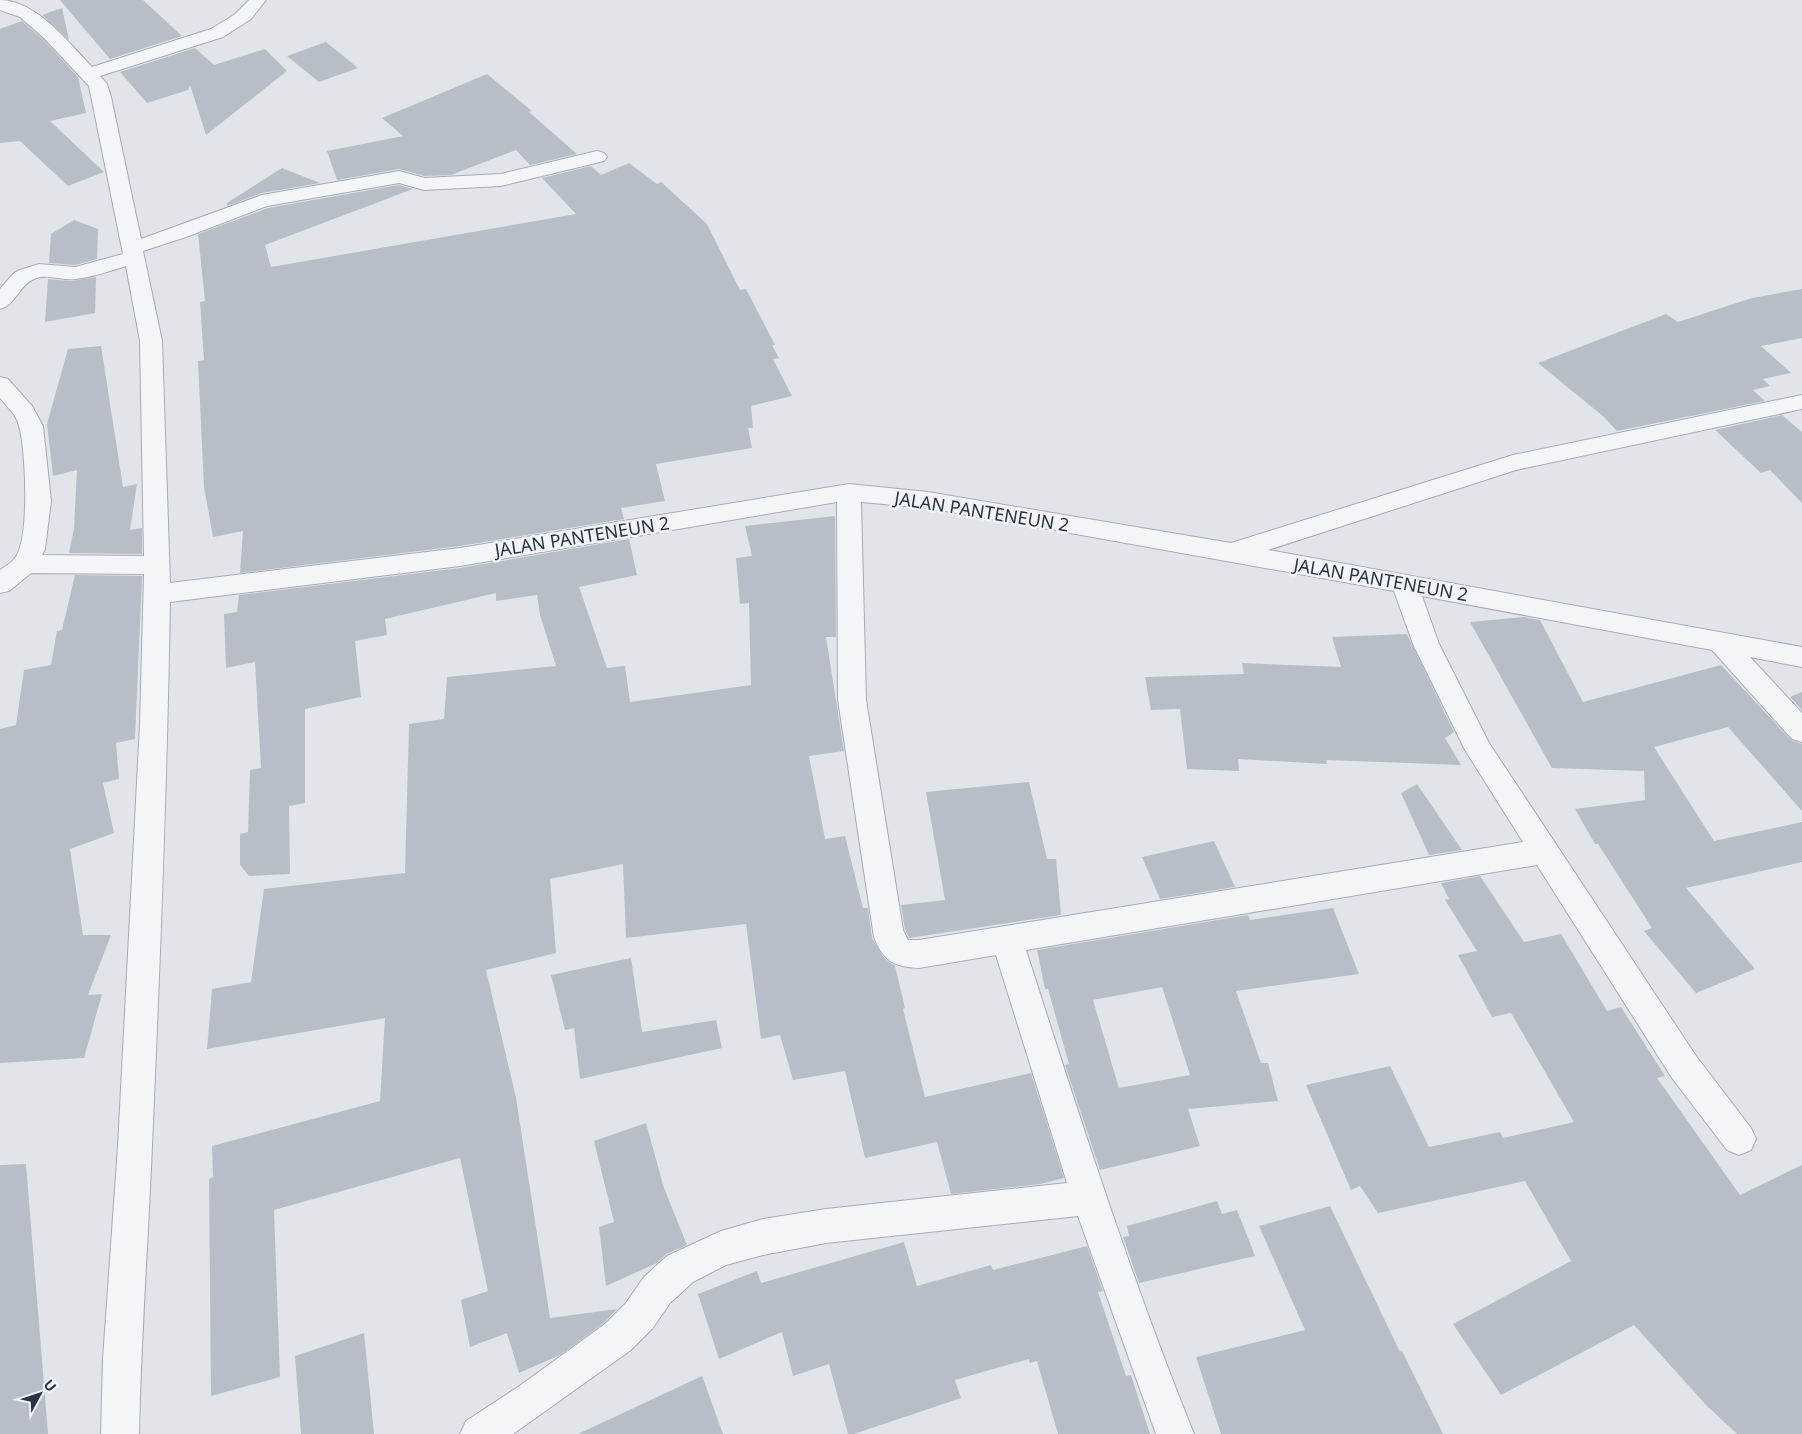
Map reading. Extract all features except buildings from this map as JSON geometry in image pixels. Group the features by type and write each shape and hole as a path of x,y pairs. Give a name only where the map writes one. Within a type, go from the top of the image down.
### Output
{"street":[{"path":"88,74 217,33 234,24 250,12 258,0"},
{"path":"0,4 26,14 50,34 98,84 151,342 157,565 154,724 136,1136 122,1359 120,1434"},
{"path":"0,303 20,277 27,274 39,270 75,273 133,253 262,202 399,177 424,184 501,180 597,157"},
{"path":"0,384 24,412 31,426 39,501 32,549 25,564 0,584"},
{"path":"1231,552 1513,463 1802,402"},
{"path":"849,492 852,700 890,941 896,950 906,954 1007,940 1545,850"},
{"name":"JALAN PANTENEUN 2","path":"157,594 460,557 849,492 928,500 1231,552 1802,657"},
{"path":"25,564 157,565"},
{"path":"1404,583 1426,644 1479,750 1684,1067 1739,1139"},
{"path":"1719,641 1802,731"},
{"path":"1007,940 1089,1198 1157,1389 1175,1434"},
{"path":"479,1434 531,1400 618,1337 639,1316 657,1290 680,1269 721,1249 763,1237 826,1226 1089,1198"}]}
